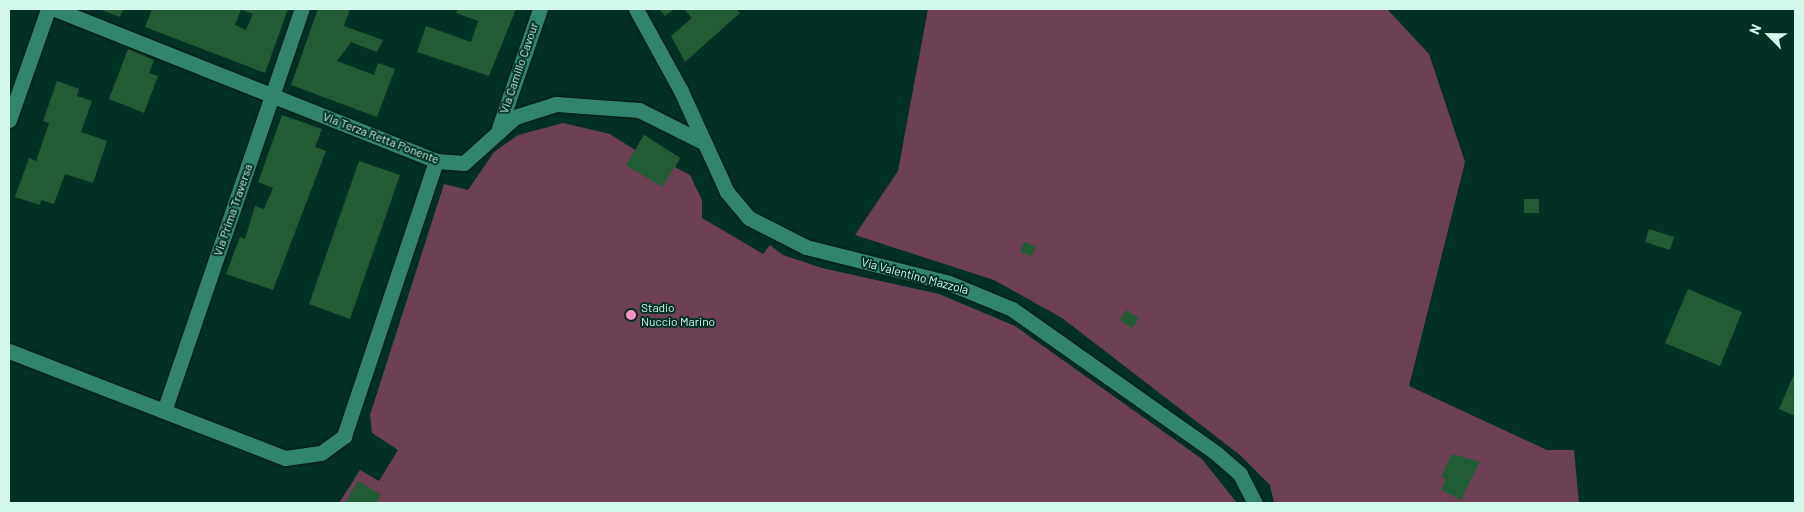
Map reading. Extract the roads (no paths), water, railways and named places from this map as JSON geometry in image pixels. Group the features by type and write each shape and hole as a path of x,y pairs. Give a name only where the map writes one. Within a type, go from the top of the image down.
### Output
{"street":[{"path":"9,120 48,9"},
{"name":"Via Terza Retta Ponente","path":"55,9 436,161 464,163 499,128 515,117 556,104 638,110 701,141"},
{"name":"Via Prima Traversa","path":"164,411 302,9"},
{"name":"Via Camillo Cavour","path":"499,128 540,9"},
{"name":"Via Valentino Mazzola","path":"636,9 682,91 701,141 727,192 749,218 806,247 949,283 1012,309 1216,453 1240,474 1255,503"},
{"path":"9,351 286,458 321,453 344,436 436,161"}],"place":[{"name":"Stadio Nuccio Marino","path":"631,315"}]}
